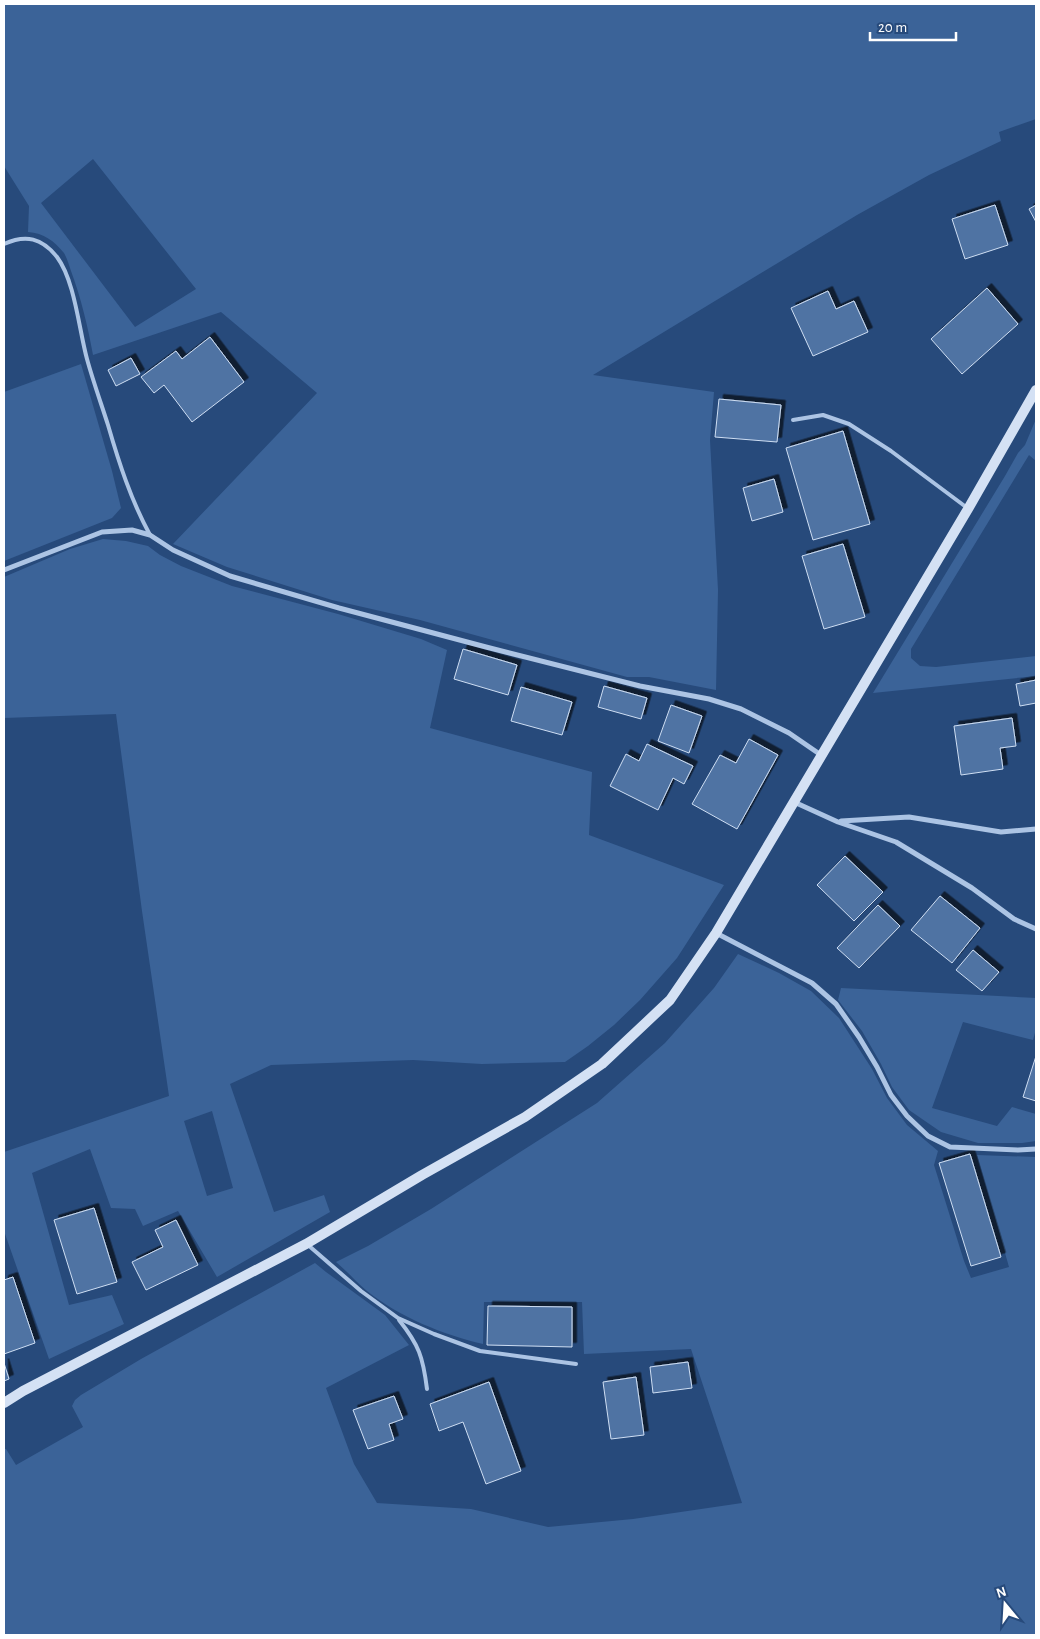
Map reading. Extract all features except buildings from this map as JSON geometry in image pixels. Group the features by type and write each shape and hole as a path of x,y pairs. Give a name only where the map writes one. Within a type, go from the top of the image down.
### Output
{"main road":[{"path":"4,1404 23,1391 306,1244 422,1174 525,1117 602,1064 670,1000 716,933 968,509 1036,390"}],"street":[{"path":"4,570 102,532 132,530 150,536 173,550 230,576 330,606 640,686 709,699 742,709 789,733 821,755"},
{"path":"794,802 838,822 896,842 972,888 1014,918 1036,929"},
{"path":"838,822 909,817 1001,832 1036,829"},
{"path":"716,933 812,984 836,1004 864,1044 892,1095 907,1116 928,1136 950,1147 1036,1149"}],"lane":[{"path":"4,244 14,240 30,238 43,243 58,258 70,287 87,359 120,466 137,512 150,536"},
{"path":"793,420 823,415 849,424 891,451 968,509"},
{"path":"306,1244 361,1291 398,1318 480,1351 576,1364"},
{"path":"398,1318 413,1338 424,1363 427,1389"}],"shaded area":[{"path":"4,4 1036,4 1036,119 999,132 1001,141 929,175 857,215 593,375 714,392 710,440 718,590 716,690 649,677 627,677 420,620 332,600 227,567 173,544 317,393 221,312 93,355 81,302 66,257 48,238 28,232 29,206 4,166","holes":["93,159 196,289 135,327 41,203"]},
{"path":"81,364 121,508 112,518 4,561 4,392"},
{"path":"1036,419 1036,461 1029,455 911,649 911,658 920,666 936,667 1036,656 1036,676 873,693 1018,453 1025,445"},
{"path":"103,539 126,541 148,546 181,566 232,586 338,614 421,639 447,650 430,728 592,772 589,835 724,885 677,958 640,1000 614,1025 565,1062 482,1064 413,1060 271,1065 230,1084 274,1212 324,1195 330,1212 217,1277 178,1211 143,1226 135,1209 111,1208 90,1149 32,1173 69,1305 112,1295 124,1324 49,1359 4,1231 4,1152 169,1096 116,714 4,718 4,577 70,549","holes":["212,1111 233,1188 207,1196 184,1121"]},
{"path":"738,954 779,973 811,991 839,1018 872,1069 887,1098 907,1125 938,1151 934,1165 971,1278 1009,1267 977,1155 1036,1157 1036,1635 4,1635 4,1449 6,1449 16,1465 83,1427 72,1406 81,1395 141,1359 315,1263 385,1315 409,1345 326,1388 354,1464 377,1503 471,1509 548,1527 633,1519 742,1503 691,1349 584,1354 582,1302 484,1302 483,1344 453,1336 407,1317 367,1291 336,1262 368,1246 431,1209 597,1103 665,1043 714,988"},
{"path":"841,988 1036,998 1036,1029 1033,1040 963,1022 932,1108 997,1126 1012,1107 1036,1114 1036,1141 1022,1143 978,1143 941,1132 909,1110 892,1087 862,1031 838,1000"}]}
